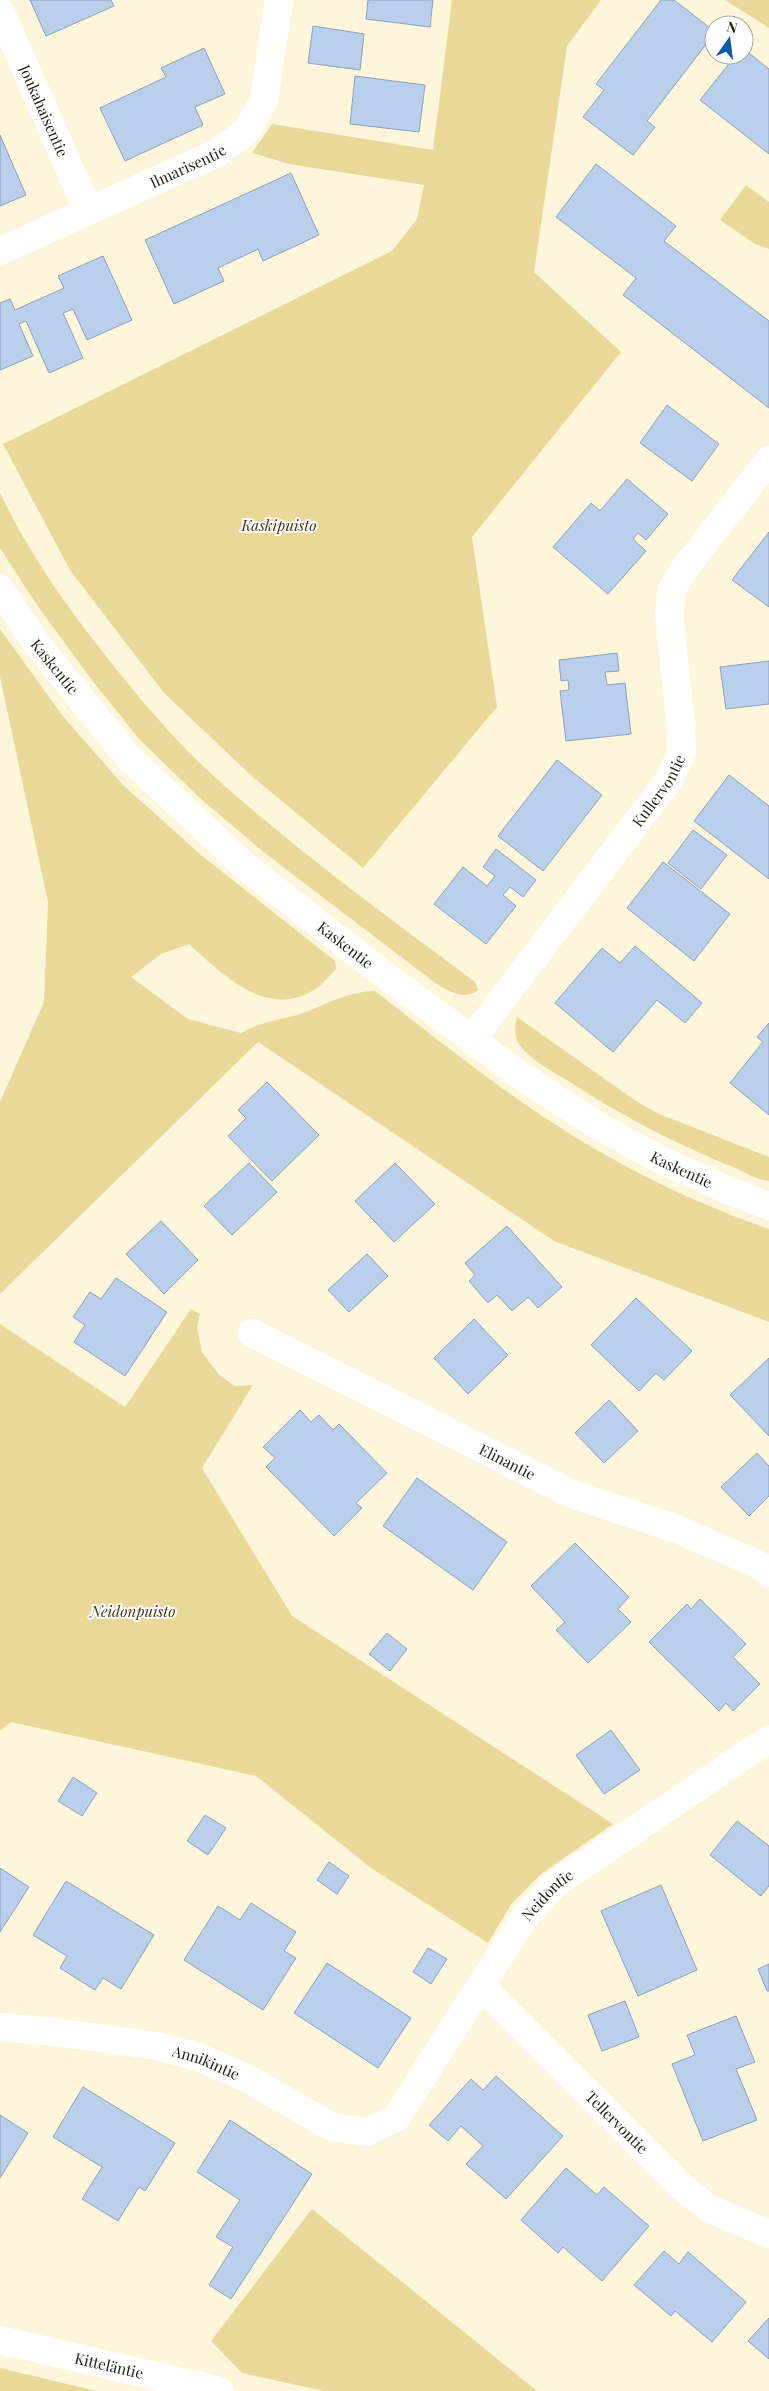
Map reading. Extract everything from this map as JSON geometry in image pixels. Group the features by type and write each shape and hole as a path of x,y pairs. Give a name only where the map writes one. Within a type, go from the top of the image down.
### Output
{"street":[{"name":"Ilmarisentie","path":"0,251 217,153 246,131 264,100 279,0"},
{"name":"Joukahaisentie","path":"0,11 88,210"},
{"name":"Kullervontie","path":"472,1038 668,780 682,751 669,614 672,589 685,568 769,460"},
{"name":"Kaskentie","path":"0,589 37,644 127,756 246,867 378,970 524,1078 600,1127 661,1160 727,1190 769,1206"},
{"name":"Elinantie","path":"252,1333 574,1495 677,1529 759,1565 769,1573"},
{"name":"Neidontie","path":"396,2118 482,1987 524,1918 556,1883 769,1739"},
{"name":"Tellervontie","path":"482,1987 683,2188 710,2209 769,2234"},
{"name":"Annikintie","path":"0,2027 55,2032 157,2046 201,2058 248,2079 332,2128 367,2132 396,2118"},
{"name":"Kitteläntie","path":"0,2340 220,2391"}],"green space":[{"name":"Kaskipuisto","path":"452,0 601,0 567,46 534,272 621,352 472,537 497,707 363,868 255,779 164,693 70,570 3,444 392,251 417,219 424,185 289,164 252,153 272,124 433,150"},
{"path":"725,0 769,0 769,28 754,18 754,15 749,15"},
{"path":"746,185 769,202 769,249 755,244 720,220"},
{"path":"0,493 26,542 70,610 132,689 180,743 219,781 281,834 475,982 478,990 466,995 453,993 430,979 266,854 202,800 140,740 91,679 37,605 0,548"},
{"path":"0,629 62,715 123,785 201,855 335,961 336,969 317,988 299,997 281,999 264,997 247,990 216,969 189,944 161,954 131,977 188,1019 241,1033 262,1024 297,1015 343,997 375,991 494,1082 588,1145 675,1191 769,1229 769,1322 554,1241 258,1042 0,1294 0,1102 44,1002 48,902 0,677"},
{"path":"517,1017 636,1101 659,1114 769,1157 769,1181 751,1176 650,1129 545,1067 533,1059 520,1046 515,1030"},
{"name":"Neidonpuisto","path":"191,1309 200,1314 197,1326 202,1352 219,1375 235,1386 253,1385 202,1468 292,1616 613,1824 541,1874 512,1903 488,1943 371,1868 256,1776 11,1722 0,1731 0,1324 125,1407"},
{"path":"312,2209 537,2391 324,2391 242,2373 211,2341"},
{"path":"0,2368 96,2391 0,2391"}],"building":[{"path":"30,0 111,0 114,6 46,36"},
{"path":"368,0 433,0 430,27 366,19"},
{"path":"661,0 674,0 704,23 704,47 647,121 655,127 633,155 583,117 604,90 596,84"},
{"path":"313,26 364,34 360,70 308,63"},
{"path":"204,48 225,94 195,107 203,125 125,161 100,108 166,77 161,68"},
{"path":"754,57 769,69 769,154 700,100 728,65 754,65"},
{"path":"355,76 425,85 419,132 350,124"},
{"path":"0,135 26,195 0,206"},
{"path":"596,164 676,226 664,241 769,321 769,408 623,295 636,278 556,217"},
{"path":"291,173 319,235 263,261 258,249 218,268 224,281 174,304 145,240"},
{"path":"103,256 132,320 87,340 73,309 63,313 83,358 49,373 26,321 19,324 33,356 0,370 0,303 10,299 15,310 64,288 58,276"},
{"path":"667,405 719,444 692,481 640,443"},
{"path":"627,479 668,514 646,540 638,533 633,539 646,551 608,594 553,547 591,503 600,511"},
{"path":"769,532 769,607 732,580"},
{"path":"617,653 619,671 605,672 607,685 625,683 631,734 566,741 560,691 569,690 568,680 561,681 559,660"},
{"path":"769,661 769,704 726,709 720,667"},
{"path":"557,760 602,795 543,871 498,836"},
{"path":"729,775 769,806 769,879 694,821"},
{"path":"693,830 727,855 701,889 668,863"},
{"path":"496,849 536,880 523,897 510,887 503,895 516,906 486,944 434,904 463,867 487,886 495,876 483,867"},
{"path":"663,862 730,914 694,961 627,908"},
{"path":"635,946 702,1003 685,1023 657,1000 613,1052 555,1003 602,948 620,963"},
{"path":"769,1023 769,1115 730,1083 763,1042 757,1037"},
{"path":"267,1082 319,1135 272,1181 228,1136 246,1118 238,1110"},
{"path":"249,1163 277,1192 232,1235 204,1206"},
{"path":"395,1163 435,1204 394,1242 355,1201"},
{"path":"161,1221 198,1260 164,1294 126,1254"},
{"path":"507,1226 562,1287 538,1308 528,1297 512,1311 497,1295 488,1303 469,1281 475,1275 465,1263"},
{"path":"367,1254 388,1276 349,1312 328,1290"},
{"path":"116,1278 167,1312 125,1376 74,1342 85,1325 73,1317 90,1292 101,1299"},
{"path":"636,1298 692,1351 664,1380 656,1373 639,1391 591,1345"},
{"path":"474,1319 508,1355 468,1394 434,1358"},
{"path":"769,1358 769,1436 730,1395"},
{"path":"609,1400 638,1431 604,1463 575,1433"},
{"path":"300,1410 311,1422 319,1415 333,1430 339,1424 387,1473 356,1503 362,1508 334,1536 266,1467 275,1458 263,1447"},
{"path":"757,1453 769,1466 769,1496 749,1516 721,1487"},
{"path":"417,1478 507,1542 473,1590 383,1526"},
{"path":"575,1543 629,1597 618,1609 631,1622 588,1663 556,1630 565,1622 531,1586"},
{"path":"700,1599 746,1644 733,1657 760,1684 733,1711 726,1703 719,1711 649,1642 687,1604 691,1609"},
{"path":"387,1633 407,1649 390,1671 369,1654"},
{"path":"611,1730 640,1770 604,1794 576,1755"},
{"path":"73,1777 97,1793 82,1816 58,1801"},
{"path":"205,1815 226,1828 208,1855 187,1841"},
{"path":"737,1821 769,1846 769,1886 761,1896 710,1855"},
{"path":"329,1862 349,1876 337,1894 317,1880"},
{"path":"0,1868 29,1887 0,1932"},
{"path":"66,1881 154,1935 121,1989 103,1978 95,1990 60,1968 67,1956 33,1935"},
{"path":"661,1885 697,1970 638,1996 601,1911"},
{"path":"251,1903 296,1932 284,1951 296,1958 263,2010 184,1960 218,1906 240,1920"},
{"path":"428,1948 447,1959 431,1984 413,1972"},
{"path":"327,1963 411,2018 378,2068 294,2013"},
{"path":"769,1964 769,1991 767,1991 758,1969"},
{"path":"625,2001 639,2037 602,2051 588,2015"},
{"path":"736,2016 755,2062 736,2069 757,2120 703,2141 672,2064 695,2055 687,2035"},
{"path":"496,2076 563,2136 506,2199 466,2164 483,2146 461,2126 448,2141 429,2125 471,2079 483,2090"},
{"path":"83,2087 175,2143 145,2191 139,2187 118,2221 82,2199 102,2167 53,2137"},
{"path":"0,2115 28,2133 0,2178"},
{"path":"230,2120 312,2174 231,2299 209,2285 233,2247 216,2237 240,2200 197,2172"},
{"path":"566,2168 597,2195 604,2187 649,2226 602,2281 563,2247 558,2253 521,2220"},
{"path":"664,2251 679,2264 688,2252 746,2302 712,2342 675,2311 671,2316 634,2285"},
{"path":"769,2318 769,2359 748,2341"}]}
